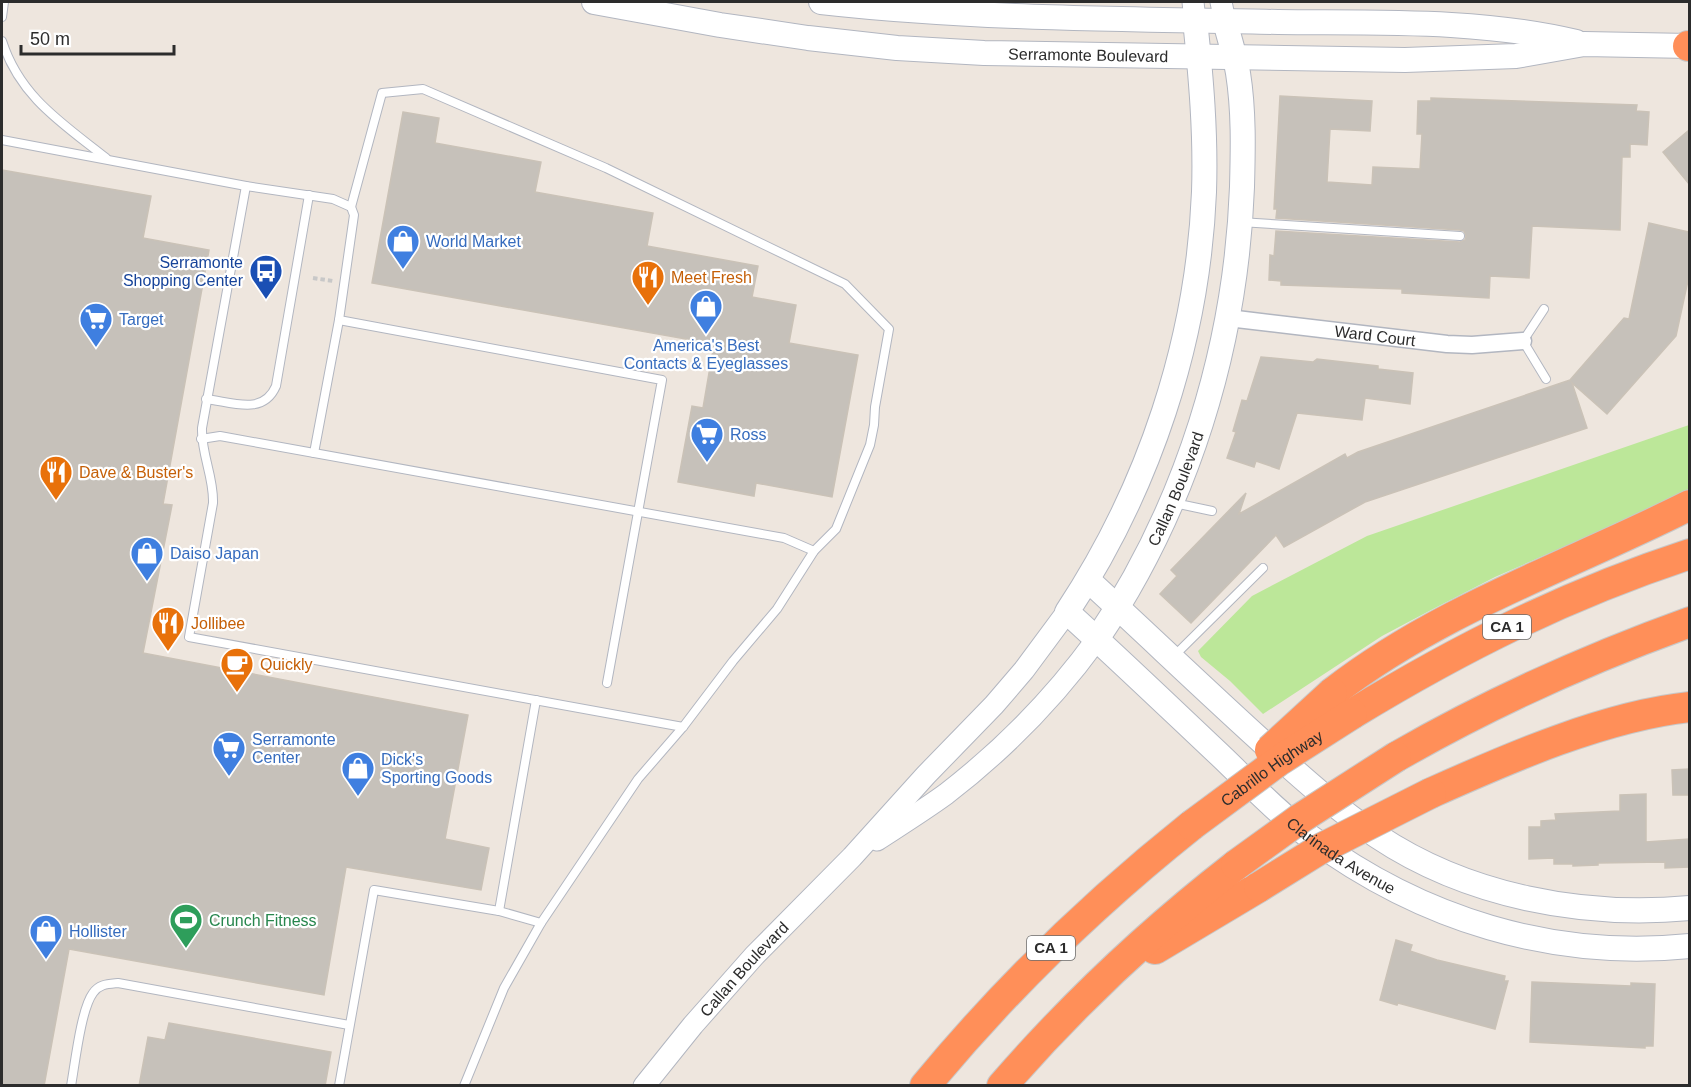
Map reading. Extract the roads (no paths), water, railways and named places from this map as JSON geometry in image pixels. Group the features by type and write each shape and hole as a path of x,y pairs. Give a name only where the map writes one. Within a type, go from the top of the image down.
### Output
{"highway":[{"path":"1192,825 1332,693 1386,654 1433,626 1507,589 1689,505"},
{"name":"Cabrillo Highway","path":"925,1086 998,1002 1100,901 1192,825 1272,765 1352,714 1449,657 1537,612 1630,574 1689,554"},
{"path":"1002,1086 1046,1036 1172,916 1236,865 1310,812 1458,722 1536,683 1616,649 1689,622"},
{"path":"1108,975 1340,839 1431,793 1483,770 1565,739 1642,715 1689,707"}],"main road":[{"name":"Serramonte Boulevard","path":"594,2 764,32 897,48 984,53 1199,58 1427,59 1516,56 1584,44"},
{"name":"Serramonte Boulevard","path":"822,2 947,14 1122,14 1223,11 1517,30 1584,44 1689,46"},
{"name":"Callan Boulevard","path":"1067,612 1088,580 1116,528 1145,465 1169,396 1186,332 1194,288 1204,194 1205,148 1194,11"},
{"name":"Callan Boulevard","path":"1097,639 1117,607 1171,502 1188,461 1206,406 1228,318 1240,222 1242,127 1240,87 1223,11"},
{"name":"Clarinada Avenue","path":"1088,580 1305,780 1376,836 1415,858 1476,884 1519,897 1562,905 1628,911 1689,908"},
{"name":"Clarinada Avenue","path":"1067,612 1269,802 1308,836 1360,872 1400,893 1461,919 1526,938 1631,950 1689,946"}],"street":[{"name":"Ward Court","path":"1228,318 1447,344 1472,345 1523,341"},
{"name":"Callan Boulevard","path":"644,1086 693,1025 747,965 852,857 1009,687 1067,612"},
{"name":"Callan Boulevard","path":"852,857 945,795 973,773 1038,710 1097,639"}],"lane":[{"path":"2,17 4,2"},
{"path":"2,41 14,71 37,101 109,160"},
{"path":"314,453 339,320 354,215 351,207 382,93 423,89 606,168 845,284 889,329 874,407 874,425 870,445 836,529 814,551 777,609 733,661 683,727 638,779 541,923 504,988 464,1086"},
{"path":"2,140 246,186 333,199 351,207"},
{"path":"246,186 206,399 201,439 214,488 213,503 189,637 683,727"},
{"path":"206,399 256,406 272,395 276,386 309,195"},
{"path":"1240,222 1460,236"},
{"path":"1544,309 1523,341 1546,379"},
{"path":"339,320 662,380 606,683"},
{"path":"201,439 220,436 784,538 814,551"},
{"path":"1171,502 1212,511"},
{"path":"1172,658 1263,568"},
{"path":"499,911 536,700"},
{"path":"339,1086 374,890 499,911 541,923"},
{"path":"71,1086 86,1006 93,992 104,984 118,983 349,1025"}],"place":[{"name":"World Market","path":"403,270"},
{"name":"Serramonte Shopping Center","path":"266,300"},
{"name":"Meet Fresh","path":"648,306"},
{"name":"America's Best Contacts & Eyeglasses","path":"706,335"},
{"name":"Target","path":"96,348"},
{"name":"Ross","path":"707,463"},
{"name":"Dave & Buster's","path":"56,501"},
{"name":"Daiso Japan","path":"147,582"},
{"name":"Jollibee","path":"168,652"},
{"name":"Quickly","path":"237,693"},
{"name":"Serramonte Center","path":"229,777"},
{"name":"Dick's Sporting Goods","path":"358,797"},
{"name":"Crunch Fitness","path":"186,949"},
{"name":"Hollister","path":"46,960"}]}
